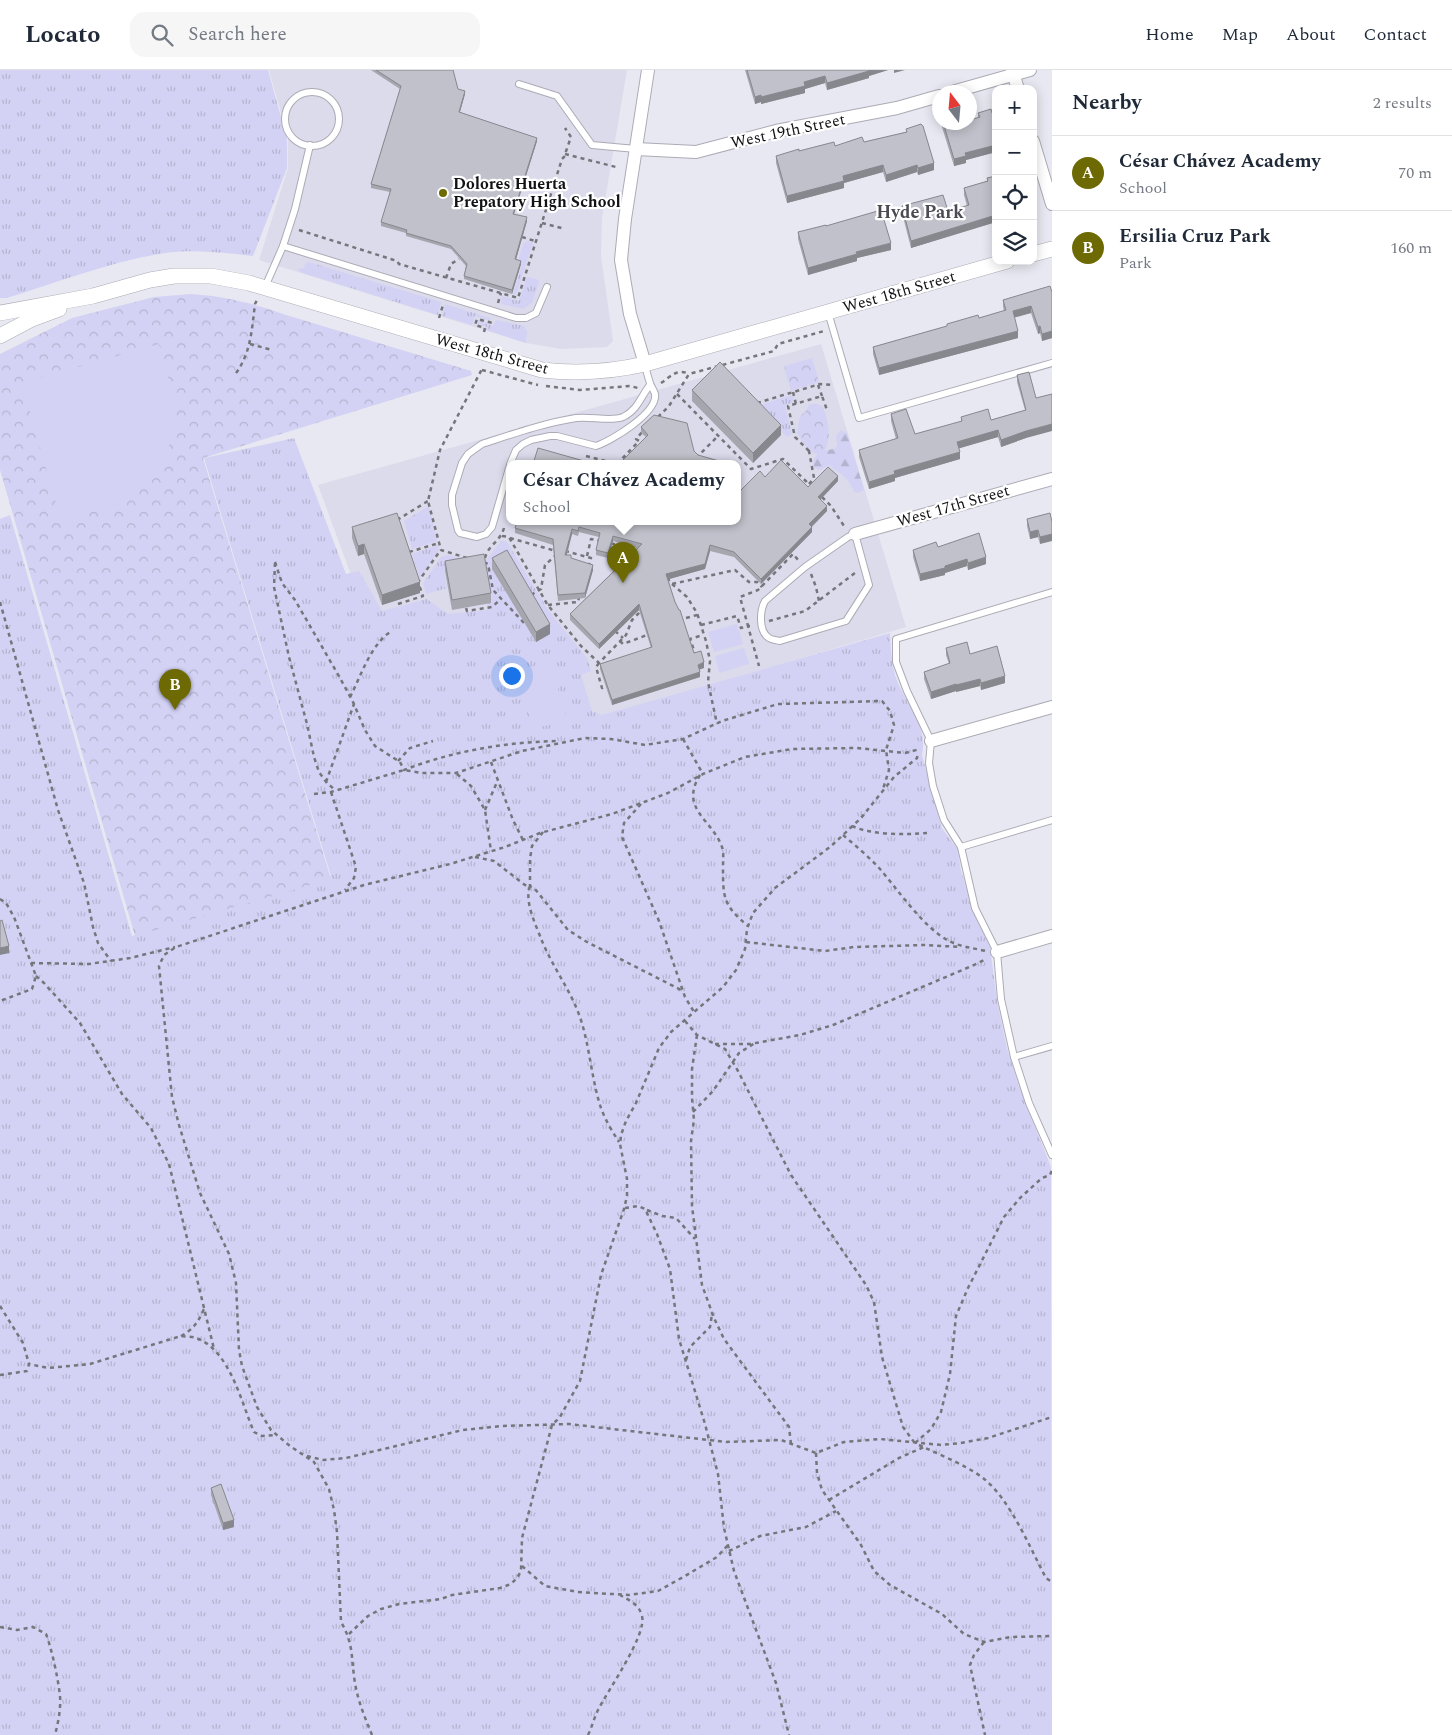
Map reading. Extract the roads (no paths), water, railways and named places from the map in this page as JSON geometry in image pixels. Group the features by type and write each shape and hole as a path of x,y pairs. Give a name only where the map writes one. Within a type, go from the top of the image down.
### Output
{"street":[{"path":"645,364 630,314 621,260 625,219 648,70"},
{"path":"973,85 1013,72 1030,70"},
{"path":"1013,72 1017,85"},
{"name":"West 19th Street","path":"636,149 696,152 776,131 897,108 932,98"},
{"path":"1037,154 1052,204"},
{"path":"1037,253 1052,249"},
{"name":"West 18th Street","path":"0,313 93,296 163,278 192,275 225,278 265,288 542,370 592,373 619,370 645,364 993,265"},
{"name":"West 18th Street","path":"0,336 32,320 93,296"},
{"name":"West 17th Street","path":"851,535 1052,479"},
{"path":"931,741 1052,707"},
{"path":"996,952 1052,936"}],"lane":[{"path":"519,84 557,96 592,145 636,149"},
{"path":"319,92 334,102 338,110 338,127 334,135 327,141 319,145 310,145 294,139 286,124 286,115 288,106 301,94 319,92"},
{"path":"265,288 295,209 310,145"},
{"path":"282,246 516,318 526,318 536,313 547,288"},
{"path":"828,312 859,418 1052,364"},
{"path":"512,460 516,450 530,440 558,436 593,446 600,445 628,429 637,422 654,400 654,393 645,364"},
{"path":"506,478 492,527 477,537 460,532 452,505 452,495 462,463 474,448 541,426 577,418 618,418 629,413 641,401 650,385"},
{"path":"851,535 869,586 846,621 780,641 770,639 765,634 762,623 762,607 765,601 805,568 851,535"},
{"path":"1052,592 896,639 896,662 907,691 931,741 928,763 933,786 944,820 961,847 975,908 996,952 1001,999 1014,1057 1029,1103 1052,1154"},
{"path":"961,847 1052,820"},
{"path":"1014,1057 1052,1046"}],"place":[{"name":"Dolores Huerta Prepatory High School","path":"443,193"},
{"name":"César Chávez Academy","path":"623,583"},
{"name":"Ersilia Cruz Park","path":"175,710"}],"district":[{"name":"Hyde Park","path":"920,212"}]}
